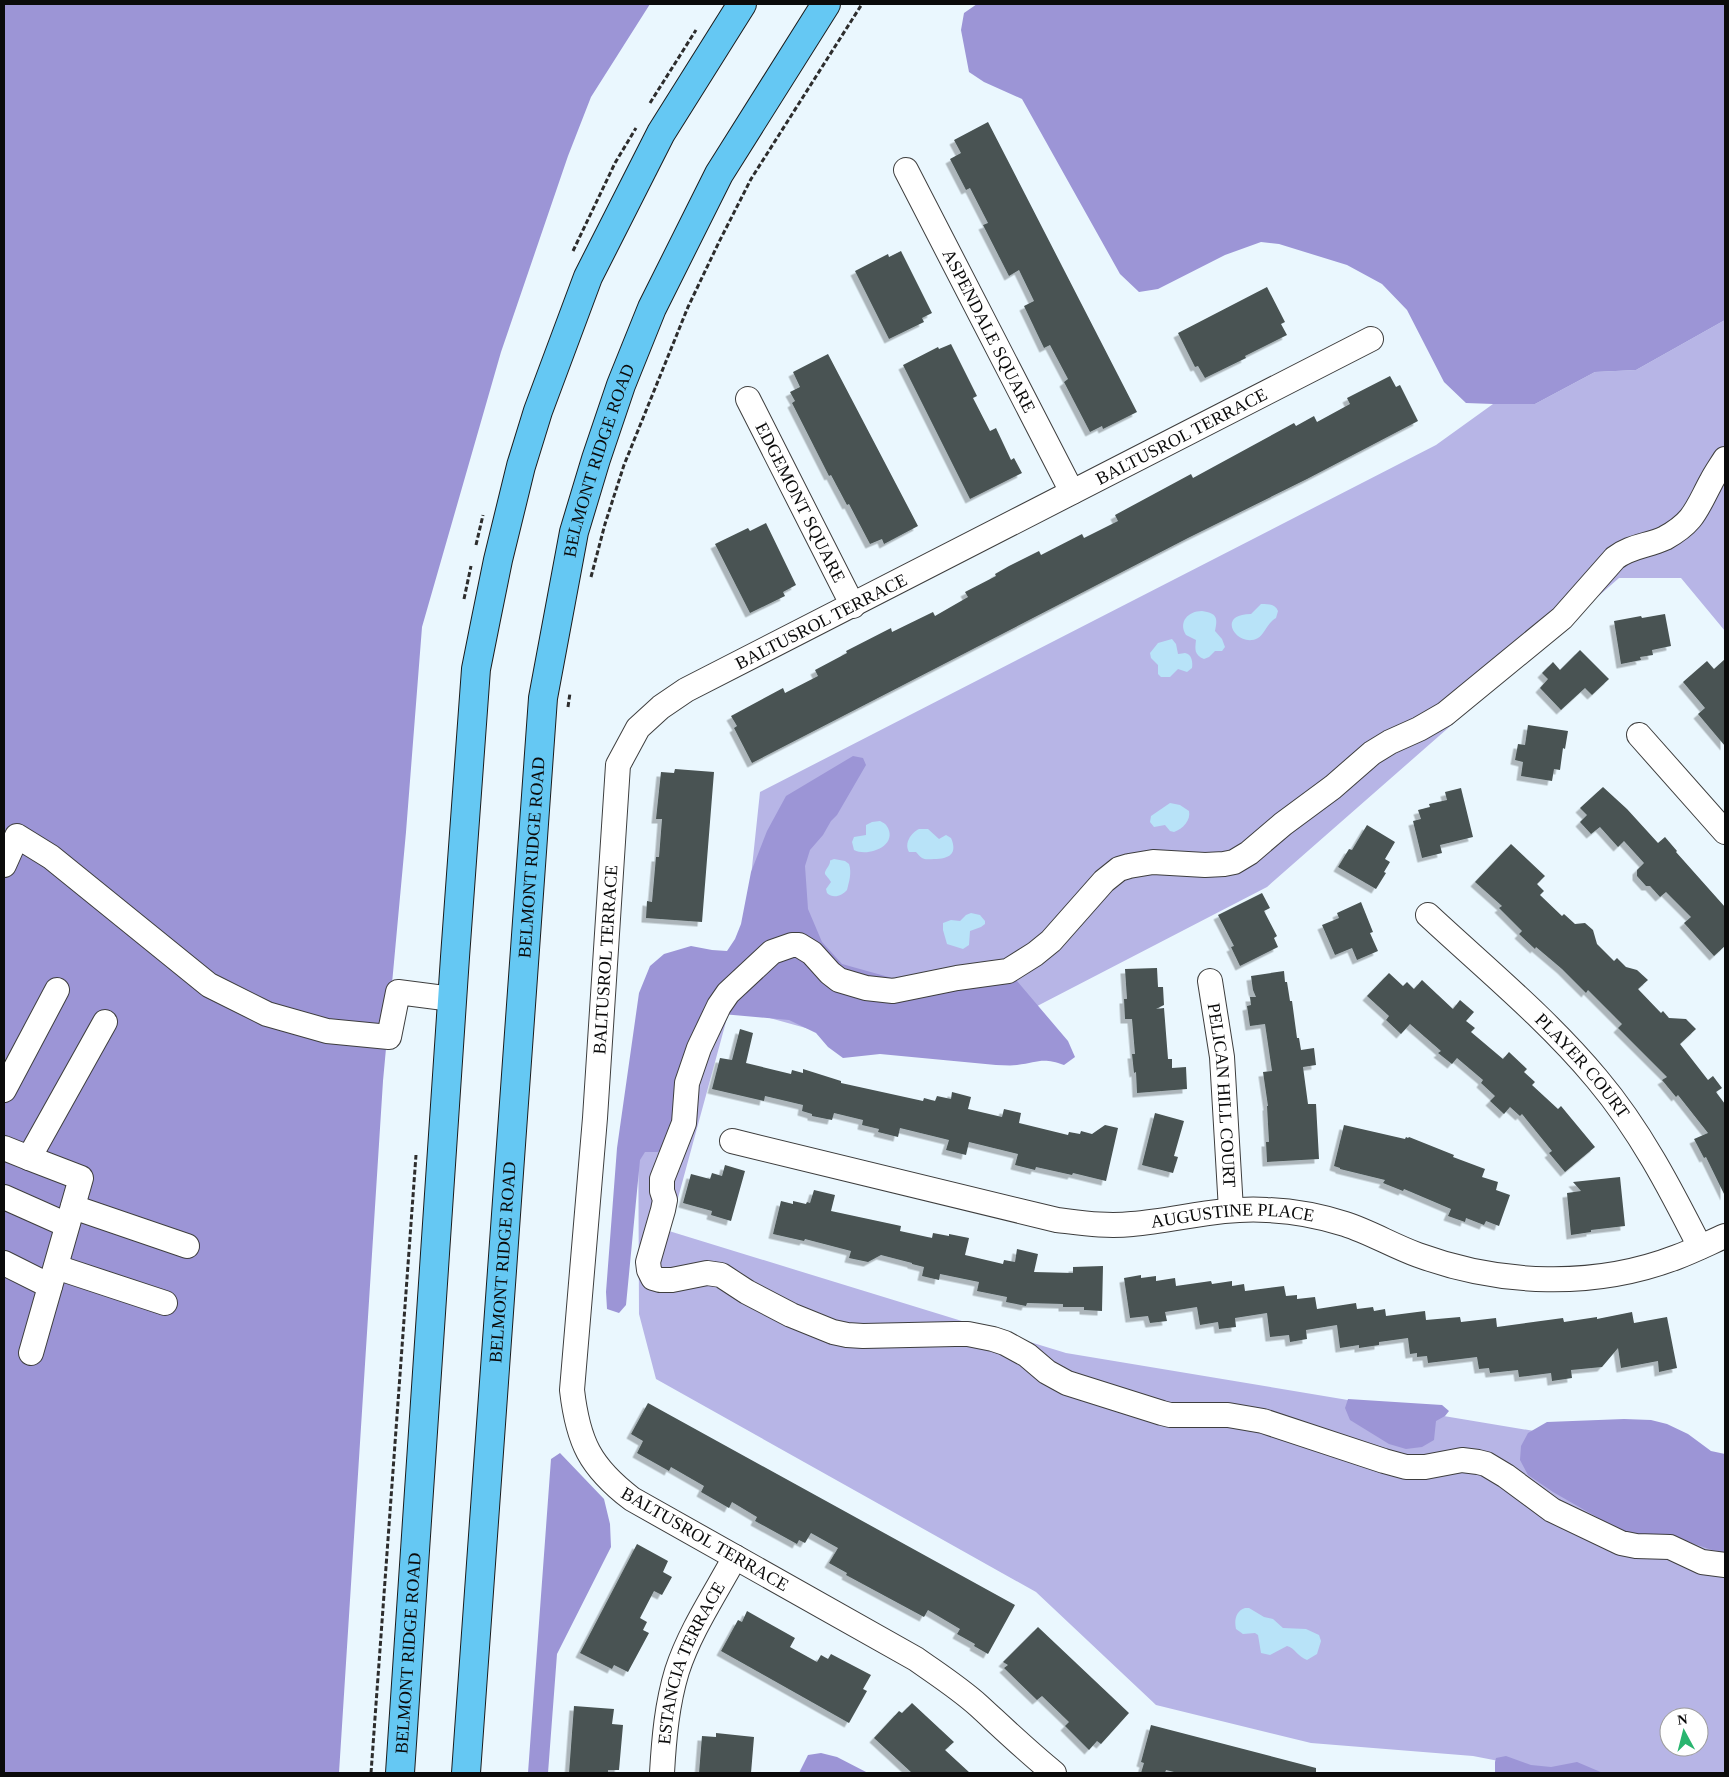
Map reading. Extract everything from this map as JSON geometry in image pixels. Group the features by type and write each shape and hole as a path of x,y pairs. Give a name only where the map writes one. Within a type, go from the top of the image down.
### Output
{"main road":[{"name":"BELMONT RIDGE ROAD","path":"400,1773 476,669 498,560 521,466 538,411 588,277 661,133 742,4"},
{"name":"BELMONT RIDGE ROAD","path":"466,1773 543,698 558,610 574,532 596,459 621,385 652,308 719,174 826,4"}],"street":[{"name":"ASPENDALE SQUARE","path":"906,170 1072,492"},
{"name":"BALTUSROL TERRACE","path":"1054,1773 1028,1752 978,1705 916,1659 632,1499 614,1485 597,1466 583,1442 576,1418 572,1390 595,1118 618,765 638,728 661,707 686,690 854,606 1371,339"},
{"name":"EDGEMONT SQUARE","path":"748,399 854,606"},
{"path":"1725,459 1710,484 1698,510 1689,521 1678,530 1658,541 1623,552 1615,558 1562,618 1445,714 1372,753 1333,787 1283,824 1242,858 1224,864 1205,865 1153,862 1119,869 1104,881 1051,941 1022,963 1002,972 957,978 893,991 858,986 838,980 812,953 799,946 792,945 772,952 728,993 719,1006 699,1048 687,1082 684,1123 662,1179 662,1191 665,1200 662,1220 648,1262 653,1278 660,1280 672,1280 706,1273 721,1275 777,1308 833,1332 863,1336 968,1334 1005,1342 1027,1355 1047,1372 1067,1383 1170,1415 1234,1415 1264,1420 1406,1467 1425,1467 1462,1460 1486,1464 1506,1476 1552,1510 1621,1543 1636,1546 1670,1547 1702,1562 1725,1565"},
{"path":"1639,735 1725,832"},
{"path":"4,865 17,836 51,857 209,985 267,1014 327,1031 389,1037 398,992 452,999"},
{"name":"PLAYER COURT","path":"1428,915 1560,1038 1597,1079 1628,1119 1655,1161 1700,1246"},
{"name":"PELICAN HILL COURT","path":"1210,981 1222,1057 1231,1210"},
{"path":"4,1090 57,990"},
{"path":"29,1158 105,1022"},
{"name":"AUGUSTINE PLACE","path":"732,1141 1057,1220 1093,1225 1131,1224 1231,1210 1267,1210 1302,1214 1344,1224 1417,1254 1456,1267 1507,1277 1557,1280 1639,1268 1677,1257 1725,1236"},
{"path":"4,1148 81,1178 31,1353"},
{"path":"4,1198 187,1246"},
{"path":"4,1263 165,1303"},
{"name":"ESTANCIA TERRACE","path":"662,1773 668,1706 677,1670 689,1640 735,1557"}],"path":[{"path":"372,1773 417,1148"}],"shaded area":[{"path":"4,4 650,4 591,97 568,156 501,352 422,627 406,832 383,1081 339,1773 4,1773"},
{"path":"977,4 1725,4 1725,320 1636,370 1595,372 1535,404 1466,403 1444,382 1407,310 1382,284 1347,265 1279,244 1261,242 1225,255 1158,289 1139,292 1120,274 1022,99 984,82 969,72 961,30 964,13"},
{"path":"1725,320 1725,631 1681,578 1619,578 1267,887 941,1056 878,1048 730,1007 669,1231 1066,1353 1708,1460 1725,1461 1725,1773 1561,1773 1473,1756 1311,1743 1156,1705 1036,1592 656,1379 639,1314 638,1088 745,933 760,792 1436,445 1493,404 1535,404 1595,372 1636,370"},
{"path":"853,756 863,758 866,765 837,815 810,850 805,866 808,909 822,942 842,964 928,988 998,979 1017,981 1068,1041 1075,1057 1064,1065 1045,1061 1017,1065 996,1065 880,1054 843,1058 828,1047 816,1033 789,1020 711,1013 668,1145 658,1152 645,1152 640,1160 626,1305 619,1313 607,1309 606,1292 617,1148 639,993 650,966 664,954 691,946 727,951 735,939 741,924 751,872 767,831 786,796"},
{"path":"1348,1399 1442,1405 1449,1411 1445,1416 1436,1421 1434,1440 1422,1447 1406,1449 1389,1444 1350,1420 1345,1408"},
{"path":"1624,1419 1651,1420 1667,1424 1688,1434 1711,1451 1725,1454 1725,1552 1712,1550 1674,1537 1640,1537 1621,1531 1553,1492 1528,1475 1520,1460 1521,1446 1528,1433 1547,1422"},
{"path":"560,1453 604,1499 610,1524 611,1547 557,1654 548,1773 528,1773 551,1459"},
{"path":"821,1753 837,1757 868,1773 799,1773 808,1755"},
{"path":"1506,1756 1531,1765 1551,1767 1577,1762 1603,1773 1495,1773 1496,1758"}],"sand":[{"path":"1261,604 1269,604 1275,607 1278,611 1276,618 1258,638 1243,639 1233,630 1232,624 1234,619 1240,615 1251,614"},
{"path":"1202,611 1211,613 1215,617 1215,631 1222,639 1225,647 1222,651 1215,651 1204,659 1197,654 1195,649 1196,640 1186,635 1183,626 1189,615"},
{"path":"1172,639 1176,644 1178,654 1185,653 1191,657 1192,668 1187,672 1178,669 1170,677 1161,677 1158,674 1158,665 1151,658 1150,653 1158,643"},
{"path":"1170,803 1180,805 1189,811 1189,818 1186,824 1174,832 1170,831 1165,825 1154,827 1150,822 1151,816"},
{"path":"880,821 888,828 890,835 885,845 873,851 860,852 854,850 852,842 854,837 866,835 866,825"},
{"path":"919,829 928,829 939,839 946,835 951,838 953,852 948,857 926,859 916,852 909,852 907,845 909,839"},
{"path":"834,859 845,861 849,864 850,871 847,890 843,894 835,896 827,893 826,889 831,882 825,873 830,861"},
{"path":"971,913 980,915 985,924 970,931 969,945 963,949 947,944 943,923 951,920 960,921"},
{"path":"1245,1608 1273,1619 1283,1628 1306,1629 1319,1635 1321,1641 1317,1654 1307,1660 1287,1646 1270,1655 1261,1653 1258,1635 1255,1633 1243,1634 1236,1629 1236,1616"}],"building":[{"path":"988,122 1137,412 1103,429 1102,426 1090,432 1064,382 1068,379 1050,345 1044,348 1024,306 1034,301 1019,270 1009,276 983,225 988,223 970,188 966,190 950,159 961,153 954,140"},
{"path":"901,251 932,313 922,318 924,322 889,339 855,271 888,254 889,257"},
{"path":"1267,287 1285,322 1281,324 1287,335 1205,378 1198,366 1195,367 1178,333"},
{"path":"951,344 977,396 973,398 990,431 996,428 1011,460 1014,458 1022,473 970,499 903,365 938,347 939,349"},
{"path":"828,354 918,526 884,544 882,539 870,544 849,504 847,505 831,475 829,476 792,403 795,401 790,392 800,387 793,372"},
{"path":"1390,376 1396,387 1400,385 1418,421 752,763 734,728 737,726 731,716 783,688 785,693 818,676 815,670 847,653 846,651 891,628 892,632 933,612 935,616 968,597 965,592 996,576 995,574 1009,566 1039,551 1041,555 1082,534 1084,538 1118,521 1115,515 1191,474 1193,478 1294,423 1296,426 1314,416 1317,422 1350,404 1347,398"},
{"path":"766,523 796,585 783,592 785,596 750,613 715,544 748,528 750,531"},
{"path":"1665,614 1671,646 1652,650 1653,655 1640,657 1641,660 1621,664 1614,621"},
{"path":"1580,650 1609,679 1592,695 1585,688 1561,710 1540,688 1548,679 1542,673 1553,662 1560,670"},
{"path":"1725,659 1725,746 1698,714 1705,708 1683,682 1707,661 1714,669"},
{"path":"1528,725 1568,731 1560,770 1554,769 1552,781 1521,776 1523,762 1515,760 1518,744 1525,745"},
{"path":"675,769 714,772 702,922 646,918 647,901 652,902 656,857 659,857 662,819 656,819 661,772 674,773"},
{"path":"1603,787 1627,809 1658,843 1665,837 1725,907 1725,946 1714,956 1684,923 1691,917 1666,892 1660,897 1637,876 1637,870 1644,863 1624,841 1618,847 1600,827 1591,834 1580,822 1587,815 1580,808"},
{"path":"1461,788 1473,837 1440,845 1442,853 1422,858 1413,821 1421,819 1418,810 1430,807 1429,804 1447,800 1445,792"},
{"path":"1367,825 1395,842 1385,859 1390,862 1384,872 1386,873 1376,889 1338,867 1349,849 1352,850"},
{"path":"1511,844 1545,876 1537,884 1544,891 1540,895 1562,916 1564,914 1575,924 1585,923 1593,930 1597,944 1614,961 1617,958 1626,967 1637,970 1648,980 1638,989 1661,1013 1663,1011 1669,1018 1686,1019 1696,1029 1680,1044 1708,1080 1713,1076 1722,1088 1716,1092 1725,1104 1725,1196 1706,1157 1704,1158 1694,1139 1708,1133 1678,1095 1676,1097 1662,1080 1667,1077 1618,1028 1622,1024 1588,990 1586,993 1562,969 1536,947 1535,949 1519,934 1522,931 1499,908 1502,906 1475,882"},
{"path":"1262,893 1270,908 1264,911 1277,936 1274,938 1278,947 1240,966 1231,947 1234,946 1218,915"},
{"path":"1361,902 1373,932 1370,933 1378,951 1357,960 1352,948 1335,955 1322,925 1339,918 1337,913"},
{"path":"1157,968 1158,987 1163,987 1164,1005 1156,1009 1164,1008 1168,1059 1172,1059 1172,1068 1186,1067 1187,1089 1137,1093 1136,1072 1134,1073 1132,1054 1135,1054 1132,1019 1125,1019 1124,999 1127,999 1125,969"},
{"path":"1284,971 1290,1001 1292,1001 1297,1038 1299,1038 1301,1050 1314,1048 1316,1065 1303,1067 1308,1104 1316,1104 1319,1159 1267,1162 1266,1142 1269,1142 1268,1106 1263,1072 1272,1071 1265,1024 1250,1026 1247,1006 1251,1005 1250,997 1256,997 1251,976"},
{"path":"1389,973 1403,986 1407,982 1414,989 1422,980 1453,1009 1460,1000 1474,1012 1466,1021 1475,1028 1471,1032 1503,1059 1509,1052 1527,1069 1524,1072 1535,1082 1532,1085 1558,1109 1561,1106 1595,1147 1565,1172 1549,1153 1552,1151 1522,1114 1520,1116 1510,1107 1504,1114 1490,1101 1495,1096 1481,1083 1483,1080 1457,1058 1452,1064 1438,1053 1441,1051 1410,1024 1401,1034 1386,1020 1389,1016 1367,996"},
{"path":"740,1029 753,1033 746,1063 791,1074 792,1070 803,1073 803,1069 841,1081 841,1083 923,1101 924,1098 935,1101 937,1096 951,1099 952,1092 971,1097 968,1109 1002,1117 1004,1109 1021,1113 1019,1123 1068,1135 1069,1132 1080,1134 1081,1131 1092,1134 1105,1125 1118,1128 1106,1181 1073,1173 1072,1175 1036,1167 1035,1170 1015,1165 1018,1154 969,1142 966,1155 946,1150 949,1140 900,1128 898,1137 878,1132 879,1129 862,1125 863,1120 834,1113 832,1120 812,1116 812,1114 802,1111 803,1105 765,1096 764,1101 712,1089 720,1058 732,1060"},
{"path":"1155,1113 1184,1121 1174,1156 1178,1157 1173,1173 1142,1165"},
{"path":"1344,1125 1405,1139 1409,1137 1485,1169 1482,1177 1498,1182 1496,1190 1510,1195 1499,1226 1486,1221 1484,1225 1466,1218 1465,1222 1448,1216 1451,1209 1404,1189 1403,1191 1383,1183 1385,1180 1334,1166"},
{"path":"725,1165 745,1171 731,1221 711,1215 712,1211 683,1203 691,1174 710,1179 712,1173 722,1176"},
{"path":"1620,1177 1625,1226 1591,1230 1591,1232 1571,1235 1567,1193 1581,1191 1573,1182"},
{"path":"814,1190 835,1195 831,1211 901,1226 900,1231 932,1238 933,1233 969,1238 965,1255 1003,1264 1004,1260 1015,1262 1017,1249 1038,1254 1034,1272 1073,1273 1073,1267 1103,1266 1102,1311 1084,1310 1084,1307 1063,1307 1063,1304 1027,1303 1026,1306 1006,1302 1007,1297 977,1291 979,1282 940,1274 939,1280 922,1276 924,1267 912,1263 881,1255 868,1262 849,1258 851,1251 805,1239 804,1241 773,1234 781,1201 793,1204 793,1201 810,1203"},
{"path":"1141,1275 1141,1278 1156,1276 1156,1281 1175,1278 1176,1286 1211,1281 1212,1284 1232,1281 1232,1286 1244,1284 1245,1291 1284,1286 1286,1296 1297,1295 1297,1299 1315,1297 1317,1309 1356,1303 1357,1309 1373,1307 1374,1311 1385,1309 1386,1316 1425,1311 1426,1320 1460,1317 1461,1322 1496,1318 1497,1327 1563,1318 1564,1322 1597,1317 1597,1319 1632,1312 1634,1323 1667,1317 1677,1368 1659,1372 1658,1361 1621,1368 1618,1348 1602,1367 1571,1370 1572,1378 1552,1381 1551,1373 1519,1377 1518,1370 1490,1373 1489,1368 1479,1369 1477,1357 1428,1363 1427,1356 1417,1357 1417,1353 1410,1354 1408,1338 1379,1342 1379,1345 1359,1348 1359,1345 1340,1348 1337,1325 1306,1330 1307,1339 1290,1342 1289,1335 1270,1337 1267,1313 1235,1318 1236,1327 1219,1329 1218,1322 1200,1325 1197,1307 1165,1312 1167,1321 1150,1323 1148,1316 1130,1318 1124,1278"},
{"path":"648,1403 1015,1605 988,1654 957,1634 960,1629 928,1610 924,1617 846,1575 847,1573 829,1563 838,1548 811,1533 805,1543 799,1540 797,1544 755,1521 757,1517 732,1502 729,1508 701,1492 704,1486 671,1467 669,1471 637,1453 643,1441 631,1434"},
{"path":"637,1544 668,1561 663,1572 672,1577 662,1595 654,1591 640,1618 647,1622 643,1630 649,1633 628,1672 614,1665 612,1669 580,1653"},
{"path":"747,1611 795,1638 790,1647 817,1662 821,1655 828,1659 831,1654 871,1675 863,1689 867,1691 849,1723 721,1651 738,1620 742,1622"},
{"path":"1038,1627 1129,1713 1101,1744 1097,1741 1089,1750 1065,1726 1069,1722 1042,1696 1037,1700 1004,1668 1008,1665 1003,1662"},
{"path":"912,1703 954,1742 945,1750 970,1773 912,1773 874,1738 899,1711 902,1713"},
{"path":"574,1706 614,1709 612,1724 623,1725 619,1770 608,1770 608,1773 569,1773"},
{"path":"1151,1725 1316,1768 1316,1773 1178,1773 1166,1770 1165,1773 1141,1773 1144,1763 1141,1762"},
{"path":"716,1733 754,1737 751,1773 699,1773 702,1736 716,1737"}]}
